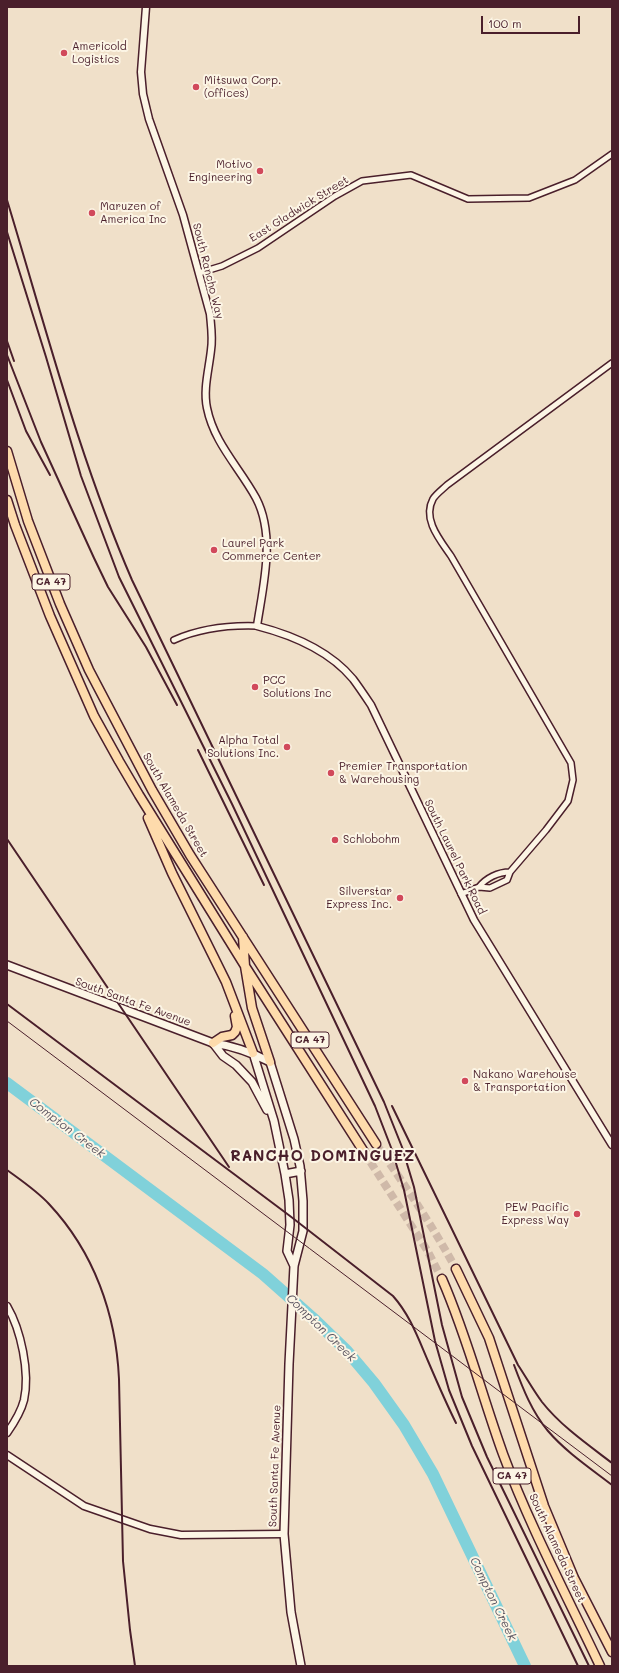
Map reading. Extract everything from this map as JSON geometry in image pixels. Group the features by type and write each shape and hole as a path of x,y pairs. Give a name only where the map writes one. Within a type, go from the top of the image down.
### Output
{"main road":[{"name":"South Alameda Street","path":"7,451 28,521 60,604 89,670 152,790 190,855 376,1144"},
{"name":"CA 47","path":"7,500 45,603 94,716 138,795 364,1152"},
{"path":"138,795 172,873 226,982 253,1053"},
{"path":"243,936 245,966 252,1008 270,1062"},
{"name":"South Santa Fe Avenue","path":"7,966 213,1043 230,1045 253,1053 270,1062 294,1139 301,1171 303,1201 303,1230 294,1266 290,1341 284,1534 291,1612 301,1666"},
{"path":"226,982 237,1027 232,1035 222,1037 213,1043 223,1056 236,1065 252,1082 274,1121"},
{"name":"South Santa Fe Avenue","path":"253,1053 274,1121 285,1174 289,1200 290,1226 288,1251 294,1266"},
{"path":"285,1174 301,1171"},
{"name":"South Alameda Street","path":"456,1269 489,1338 544,1506 574,1578 612,1652"},
{"name":"South Alameda Street","path":"442,1279 463,1330 503,1453 525,1509 600,1666"}],"street":[{"name":"South Rancho Way","path":"146,7 140,72 143,94 149,119 183,215 210,314 212,330 206,389 207,407 221,445 257,499 266,530 265,573 257,626"},
{"name":"East Gladwick Street","path":"200,273 222,266 258,248 334,196 362,181 411,175 468,200 530,198 575,180 612,154"},
{"path":"461,894 479,887 490,888 507,880 510,872 546,830 568,801 573,780 571,763 451,556 432,528 429,509 434,498 447,485 612,363"},
{"name":"South Laurel Park Road","path":"174,640 200,631 226,626 257,626 302,641 330,658 352,678 371,705 478,927 612,1145"},
{"path":"479,887 484,881 490,878 503,872 510,872"},
{"path":"7,1306 14,1319 23,1348 25,1363 25,1391 21,1409 7,1433"},
{"path":"7,1455 84,1506 150,1529 181,1535 284,1534"}],"waterway":[{"name":"Compton Creek","path":"7,1083 263,1274 347,1351 374,1383 404,1425 433,1474 525,1666"}],"tunnel":[{"path":"376,1144 418,1205 456,1269"},
{"path":"364,1152 427,1250 442,1279"}],"tram line":[{"path":"7,1021 612,1476"}],"railway":[{"path":"7,200 79,440 113,534 132,580 384,1102 402,1147 414,1187 442,1325 462,1397 487,1457 589,1666"},
{"path":"7,232 81,476 119,577 232,804 375,1106 392,1150 404,1190 435,1341 449,1390 472,1446 578,1666"},
{"path":"7,341 14,361"},
{"path":"7,355 41,442 108,587 146,647 177,705"},
{"path":"7,380 26,431 50,475"},
{"path":"198,750 264,885"},
{"path":"7,839 229,1167"},
{"path":"7,1004 290,1216 393,1296 399,1303 413,1327 456,1423"},
{"path":"392,1106 518,1365 549,1411 612,1463"},
{"path":"7,1170 29,1186 49,1204 78,1242 100,1285 113,1331 119,1379 123,1561 135,1666"},
{"path":"514,1365 524,1391 542,1424 570,1453 612,1485"}],"place":[{"name":"Americold Logistics","path":"64,53"},
{"name":"Mitsuwa Corp. (offices)","path":"196,87"},
{"name":"Motivo Engineering","path":"260,171"},
{"name":"Maruzen of America Inc","path":"92,213"},
{"name":"Laurel Park Commerce Center","path":"214,550"},
{"name":"PCC Solutions Inc","path":"255,687"},
{"name":"Alpha Total Solutions Inc.","path":"287,747"},
{"name":"Premier Transportation & Warehousing","path":"331,773"},
{"name":"Schlobohm","path":"335,840"},
{"name":"Silverstar Express Inc.","path":"400,898"},
{"name":"Nakano Warehouse & Transportation","path":"465,1081"},
{"name":"PEW Pacific Express Way","path":"577,1214"}],"district":[{"name":"RANCHO DOMINGUEZ","path":"323,1156"}]}
